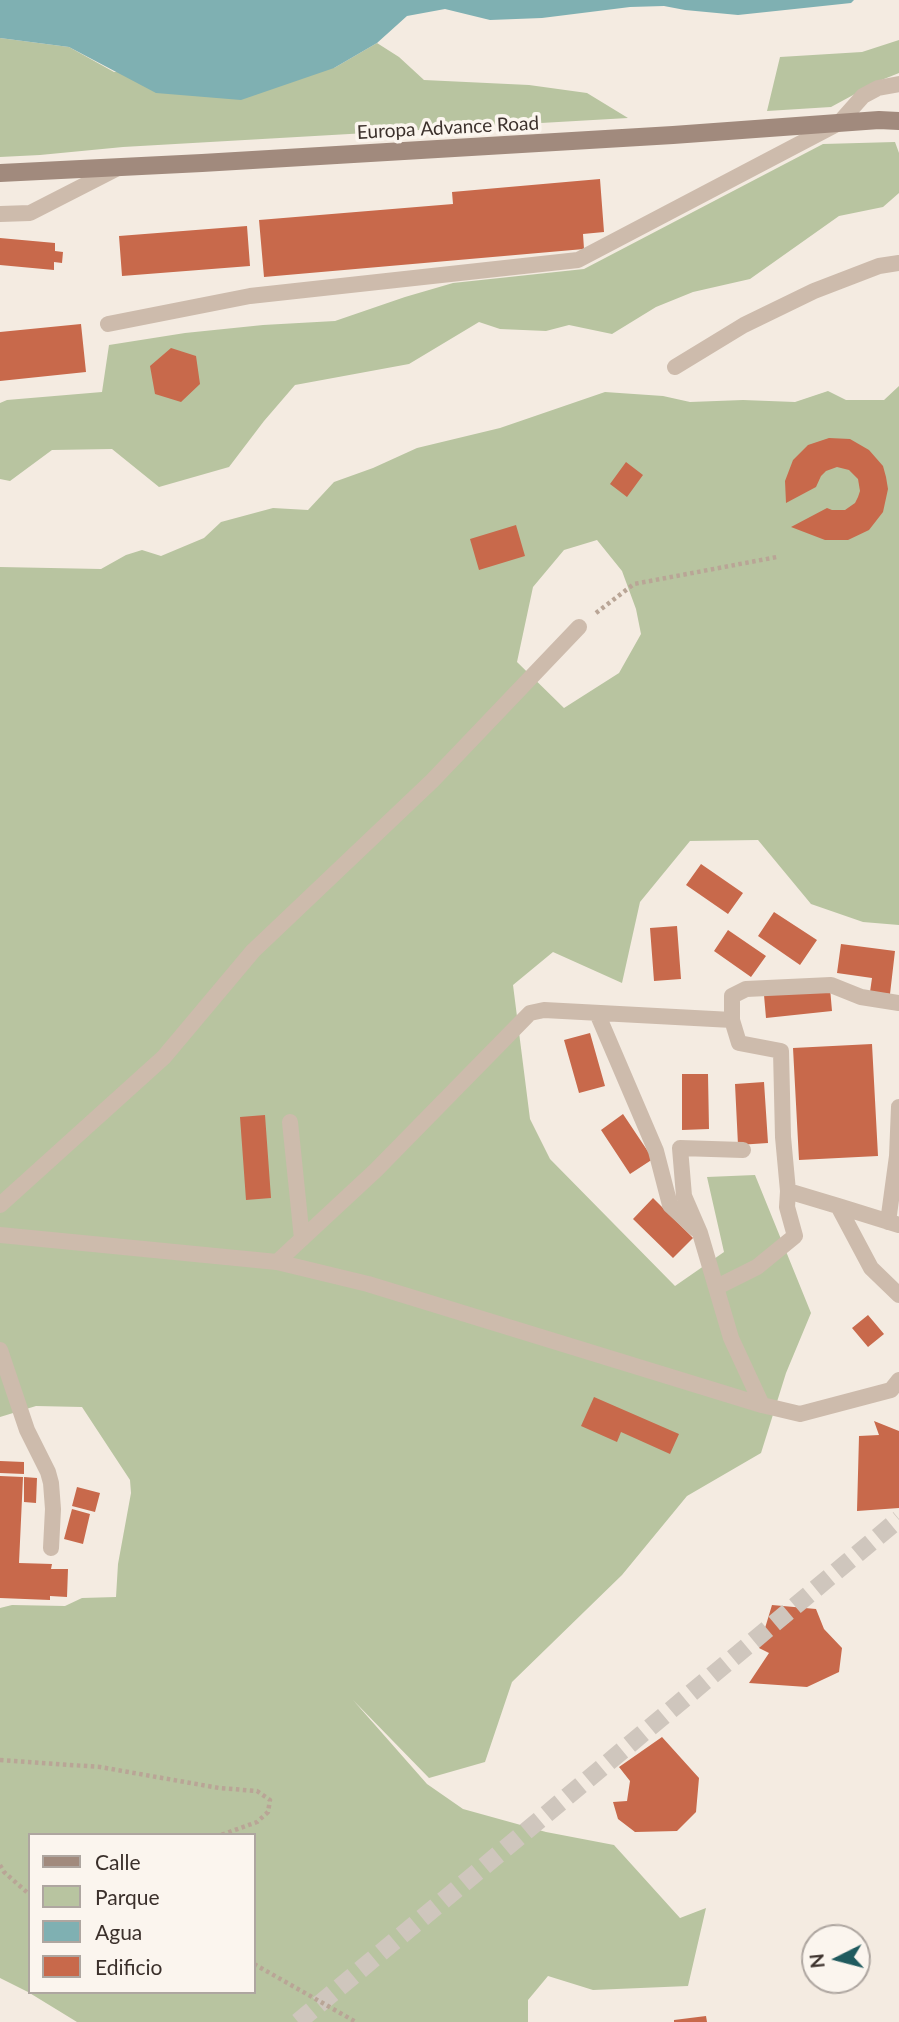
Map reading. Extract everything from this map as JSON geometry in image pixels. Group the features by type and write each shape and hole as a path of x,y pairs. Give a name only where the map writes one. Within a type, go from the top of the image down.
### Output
{"main road":[{"name":"Europa Advance Road","path":"0,173 899,121"}],"lane":[{"path":"108,324 250,296 578,260 839,123 863,96 878,88 899,84"},
{"path":"0,214 30,213 120,167"},
{"path":"675,367 744,325 814,291 879,266 899,263"},
{"path":"0,1205 164,1057 253,951 432,781 579,627"},
{"path":"717,1287 757,1267 795,1236 787,1207 780,1051 739,1043 732,1020 732,996 746,989 831,985 861,997 899,1003"},
{"path":"277,1262 376,1170 530,1013 544,1010 732,1020"},
{"path":"597,1013 656,1151 670,1205 700,1233"},
{"path":"788,1191 893,1223 899,1107"},
{"path":"290,1122 302,1239"},
{"path":"656,1151 680,1148 743,1150"},
{"path":"680,1148 684,1196 700,1233 730,1338 762,1405"},
{"path":"838,1206 872,1268 899,1295"},
{"path":"0,1235 277,1262 368,1283 762,1405 800,1414 891,1390 899,1380"},
{"path":"0,1350 27,1430 51,1483 51,1548"}],"path":[{"path":"579,627 634,584 777,557"},
{"path":"0,1760 100,1768 219,1788 257,1791 270,1800 268,1812 257,1822 227,1833"},
{"path":"0,1865 28,1893"},
{"path":"256,1965 356,2022"}],"green space":[{"path":"0,38 69,47 114,72 334,68 377,43 399,57 424,80 529,85 587,93 628,118 123,147 0,157"},
{"path":"899,40 899,73 831,107 767,111 780,57 862,52"},
{"path":"895,142 899,153 899,193 883,207 839,216 750,279 693,292 656,307 612,334 569,325 546,331 500,329 479,322 409,364 295,385 229,467 159,487 112,449 52,450 10,481 0,479 0,403 7,400 102,392 109,345 185,333 335,321 453,283 584,269 823,144"},
{"path":"899,386 899,925 863,922 811,904 758,840 690,841 640,902 622,983 553,952 513,985 530,1119 550,1159 675,1286 724,1252 707,1177 755,1175 811,1313 786,1373 761,1453 687,1496 622,1575 512,1682 485,1762 429,1778 353,1700 427,1784 463,1809 546,1832 614,1845 680,1918 706,1908 688,1986 593,1990 548,1976 528,2000 528,2022 77,2022 31,1994 256,1994 256,1833 28,1833 28,1992 0,1978 0,1608 12,1605 65,1606 82,1598 116,1597 118,1564 131,1493 130,1480 82,1407 36,1406 0,1417 0,567 101,569 126,555 142,550 161,556 204,538 221,522 273,508 308,510 334,482 417,448 500,428 605,392 663,396 690,402 795,402 828,391 846,400 884,400","holes":["597,540 622,571 636,609 641,634 619,673 564,708 517,662 533,587 564,550"]}],"water":[{"path":"0,0 854,0 851,3 738,15 664,6 630,7 542,18 490,20 445,9 407,16 377,43 334,68 241,100 156,93 69,47 0,38"}],"building":[{"path":"600,179 604,232 583,234 584,249 264,277 259,220 453,204 452,192"},
{"path":"247,226 250,266 122,276 119,236"},
{"path":"0,238 55,243 55,251 63,252 62,263 54,262 54,270 0,265"},
{"path":"81,324 86,372 0,381 0,332"},
{"path":"171,348 196,356 200,384 181,402 155,394 150,366"},
{"path":"829,438 850,439 869,450 883,466 886,477 888,489 883,512 869,530 848,540 825,540 791,527 827,508 845,510 855,503 860,491 858,479 849,470 837,467 826,471 816,487 786,503 785,481 793,460 808,445"},
{"path":"626,462 643,475 627,497 610,484"},
{"path":"516,525 525,556 479,570 470,539"},
{"path":"701,864 743,893 728,914 686,885"},
{"path":"774,912 817,940 800,965 758,936"},
{"path":"677,926 681,979 654,981 650,928"},
{"path":"728,930 766,956 751,977 714,951"},
{"path":"841,944 895,951 890,994 870,992 872,978 837,973"},
{"path":"830,988 832,1011 766,1018 764,995"},
{"path":"590,1033 605,1086 579,1093 564,1040"},
{"path":"872,1044 878,1156 799,1160 793,1048"},
{"path":"682,1074 708,1074 709,1129 682,1130"},
{"path":"764,1082 768,1143 738,1145 735,1084"},
{"path":"623,1114 653,1159 630,1174 601,1130"},
{"path":"265,1115 271,1198 246,1200 240,1117"},
{"path":"653,1198 693,1238 673,1258 633,1219"},
{"path":"868,1315 884,1334 868,1347 852,1328"},
{"path":"594,1397 679,1434 670,1454 621,1432 617,1442 581,1426"},
{"path":"874,1421 899,1431 899,1508 857,1511 859,1436 879,1435"},
{"path":"0,1461 24,1462 24,1474 0,1473"},
{"path":"0,1476 23,1477 19,1563 52,1564 51,1569 68,1569 67,1597 50,1596 50,1600 0,1598"},
{"path":"24,1477 37,1478 36,1503 24,1502"},
{"path":"77,1487 100,1493 95,1512 72,1506"},
{"path":"72,1509 90,1514 83,1544 64,1539"},
{"path":"772,1605 816,1609 824,1629 842,1648 839,1672 807,1687 749,1683 769,1653 759,1648"},
{"path":"662,1737 699,1778 696,1812 677,1831 635,1832 618,1819 613,1802 627,1801 630,1781 619,1767"},
{"path":"706,2016 707,2022 674,2022 674,2020"}],"tunnel":[{"path":"298,2022 899,1519"}]}
